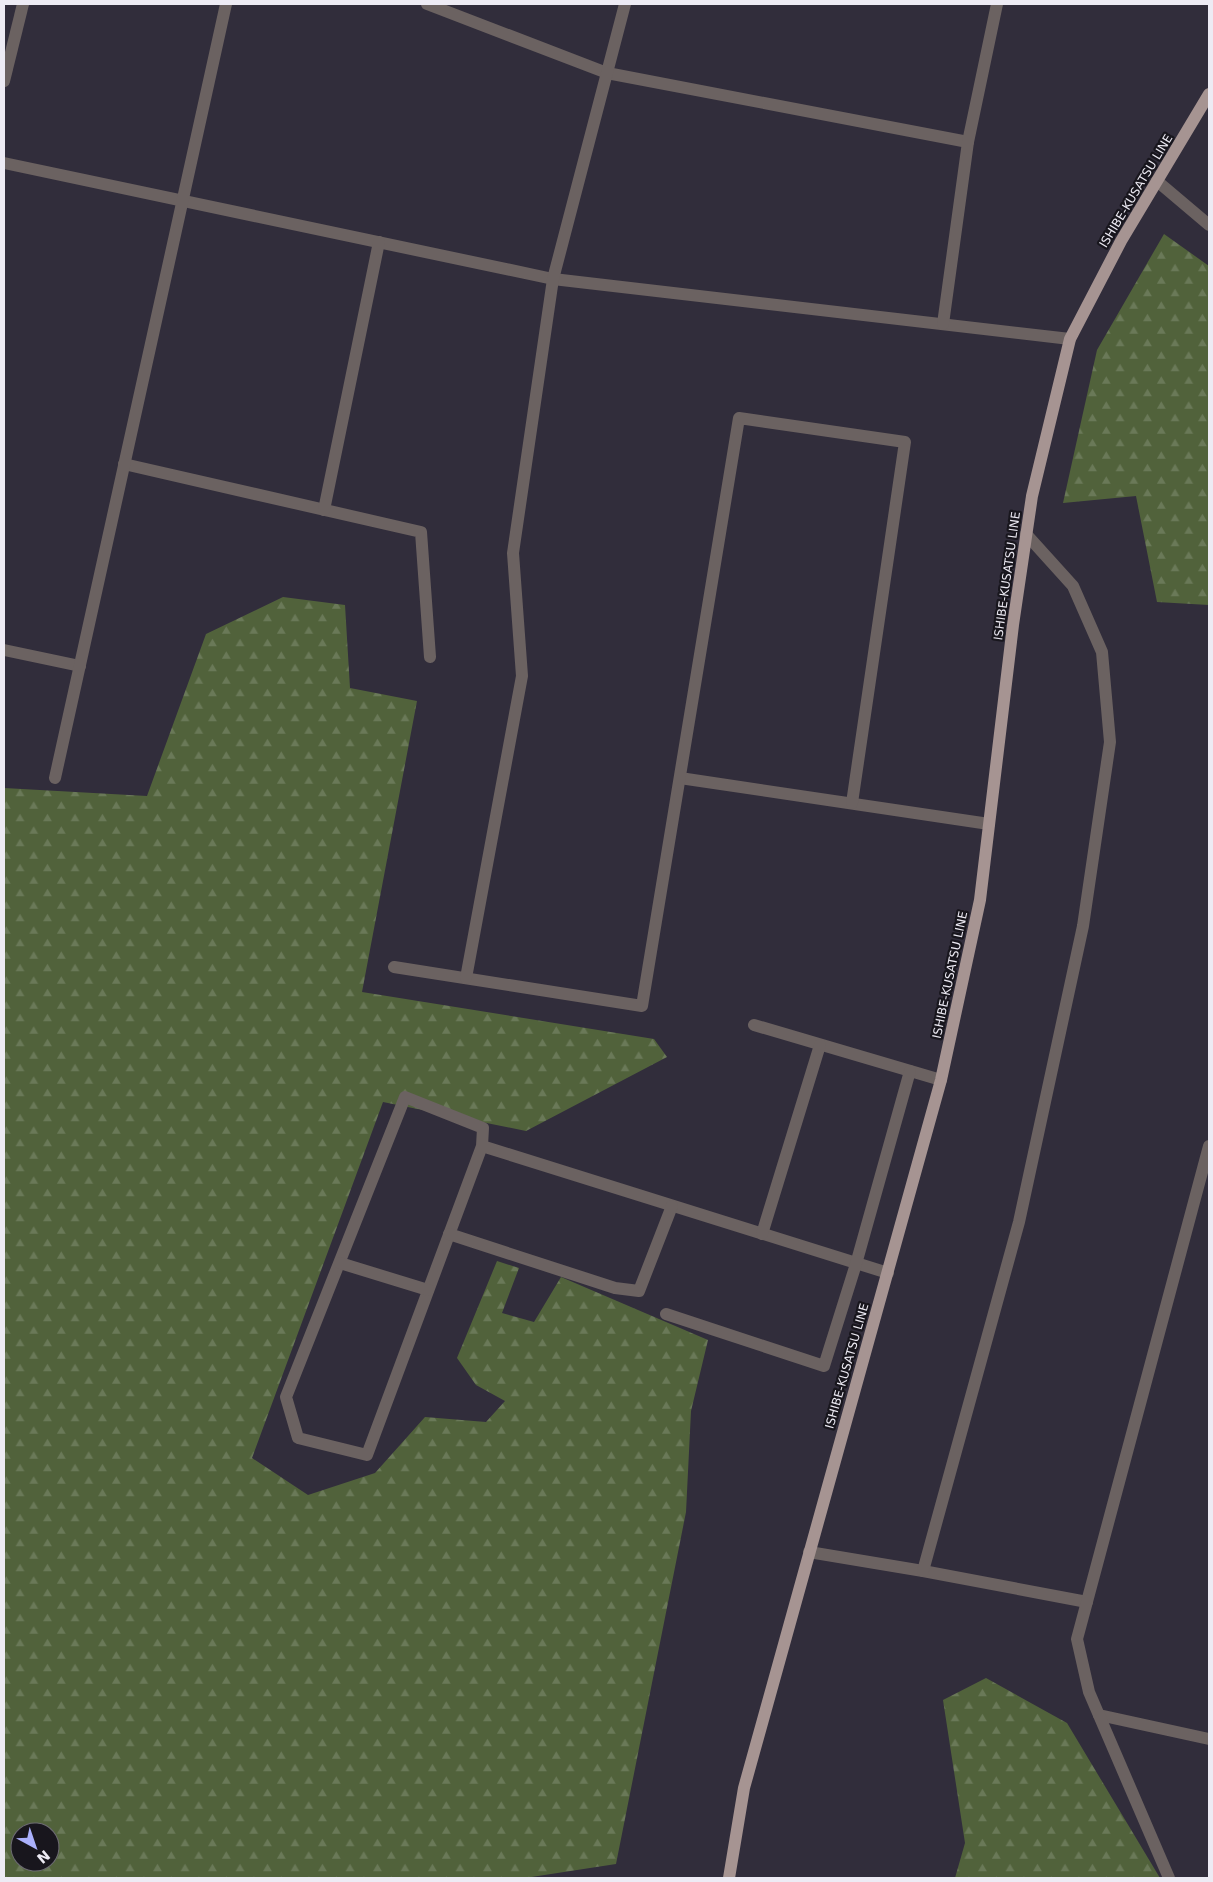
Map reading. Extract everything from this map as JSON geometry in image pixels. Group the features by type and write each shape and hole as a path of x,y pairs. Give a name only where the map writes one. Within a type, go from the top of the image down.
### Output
{"main road":[{"name":"ISHIBE-KUSATSU LINE","path":"729,1878 744,1788 941,1080 980,900 1012,635 1032,496 1070,339 1121,241 1209,94"}],"street":[{"path":"4,80 23,4"},
{"path":"55,778 226,4"},
{"path":"427,4 607,73 968,142"},
{"path":"466,978 522,676 513,553 553,279 624,4"},
{"path":"944,324 968,142 997,4"},
{"path":"4,163 553,279 1070,339"},
{"path":"1157,181 1209,225"},
{"path":"324,510 379,242"},
{"path":"394,967 642,1006 739,418 905,442 852,804"},
{"path":"124,464 421,532 430,657"},
{"path":"923,1571 1019,1222 1083,926 1110,742 1102,652 1073,586 1026,534"},
{"path":"4,650 80,666"},
{"path":"680,778 989,824"},
{"path":"754,1025 941,1080"},
{"path":"762,1234 820,1045"},
{"path":"666,1314 824,1366 856,1264 910,1071"},
{"path":"405,1097 483,1128 482,1146 449,1234 367,1455 298,1438 286,1397 405,1097"},
{"path":"482,1146 888,1273"},
{"path":"1169,1878 1089,1692 1077,1639 1209,1146"},
{"path":"449,1234 615,1288 639,1291 672,1206"},
{"path":"340,1263 428,1290"},
{"path":"809,1552 1087,1602"},
{"path":"1099,1715 1209,1739"}],"green space":[{"path":"1164,234 1209,266 1209,605 1157,602 1136,496 1063,503 1097,350"},
{"path":"283,597 345,605 350,688 417,701 362,992 654,1039 667,1057 526,1131 383,1102 252,1458 308,1495 375,1473 425,1417 486,1422 505,1401 476,1385 457,1358 497,1261 519,1268 502,1313 534,1322 561,1277 708,1340 691,1411 686,1512 616,1864 525,1878 4,1878 4,788 147,796 206,634"},
{"path":"986,1678 1067,1723 1160,1878 955,1878 965,1843 943,1700"}]}
